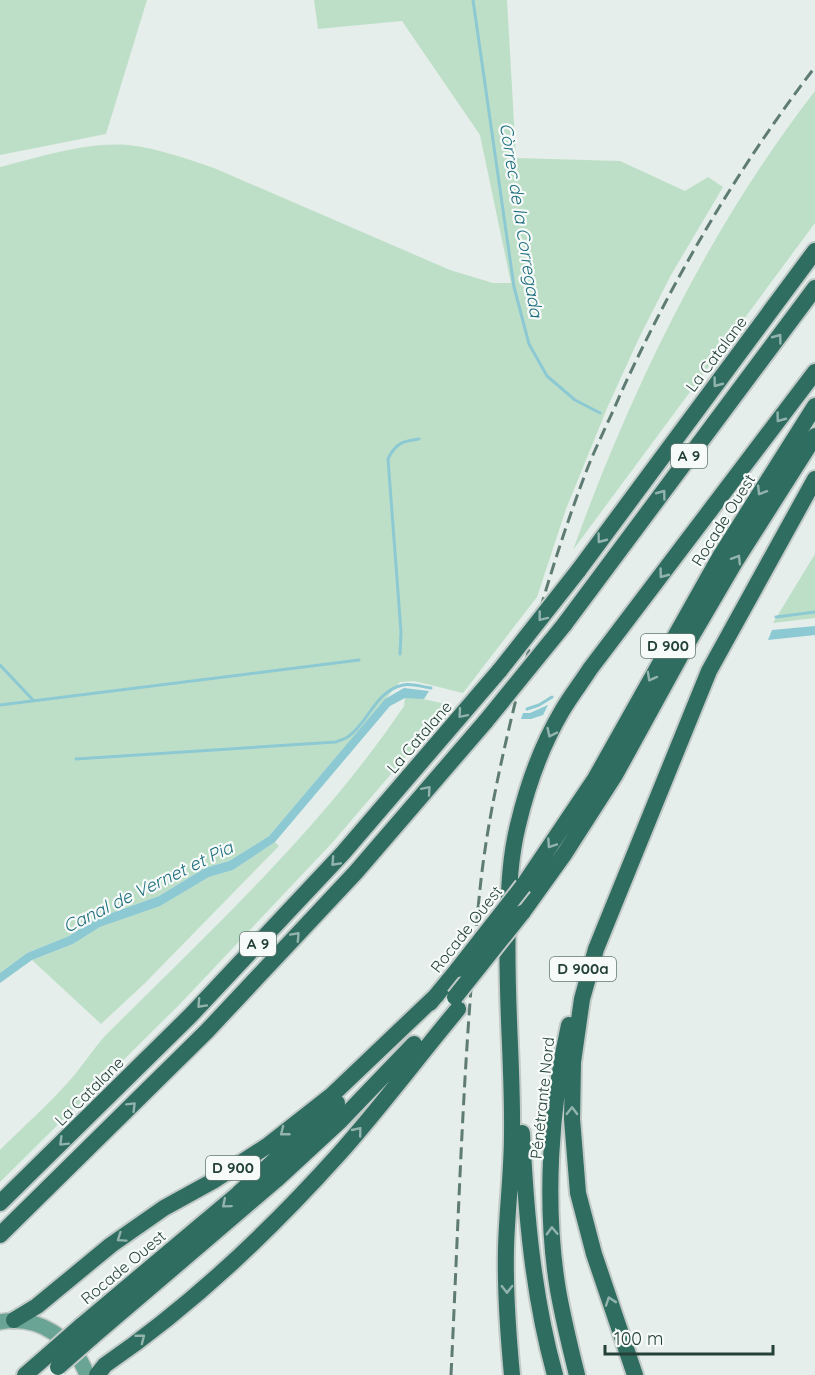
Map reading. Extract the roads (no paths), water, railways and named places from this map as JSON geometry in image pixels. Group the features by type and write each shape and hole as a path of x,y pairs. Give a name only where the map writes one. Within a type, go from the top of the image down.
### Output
{"highway":[{"name":"La Catalane","path":"0,1203 191,1015 343,853 501,670 578,571 815,251"},
{"name":"A 9","path":"0,1235 207,1031 356,872 486,721 564,625 815,288"},
{"path":"512,1375 508,1332 506,1248 512,1137 506,970 518,919 508,889 518,825 528,790 546,742 562,711 590,669 815,372"},
{"name":"Rocade Ouest","path":"25,1375 52,1366 86,1332 329,1111 390,1049 437,995 523,886 595,779 721,555 815,406"},
{"name":"Rocade Ouest","path":"86,1332 276,1180 341,1120 456,1003 565,853 615,775 735,562 815,436"},
{"name":"D 900a","path":"710,671 815,479"},
{"path":"637,1375 594,1254 578,1193 572,1119 573,1062 582,999 596,949 710,671"},
{"name":"Pénétrante Nord","path":"577,1375 558,1289 552,1239 553,1135 561,1057 590,946 668,758 710,671"},
{"name":"Pénétrante Nord","path":"518,919 509,963 519,1079 527,1219 538,1296 555,1375"},
{"name":"D 900","path":"7,1321 37,1306 111,1245 164,1208 213,1181 267,1146 332,1095 437,995"},
{"name":"D 900","path":"97,1375 105,1365 188,1302 277,1220 340,1153 456,1003"}],"main road":[{"path":"7,1321 40,1325 63,1338 81,1359 87,1375"}],"water":[{"path":"815,626 815,635 768,640 772,630"},
{"name":"Canal de Vernet et Pia","path":"404,688 429,691 424,699 405,698 390,706 275,842 233,870 209,877 160,906 100,927 73,944 32,960 0,983 0,973 27,953 69,936 95,919 159,896 205,868 229,861 269,836 385,699"},
{"path":"548,705 543,715 521,719 523,713 530,713"}],"waterway":[{"name":"Còrrec de la Corregada","path":"473,0 514,287 529,344 547,376 575,400 600,413"},
{"path":"400,654 401,632 388,459 400,444 419,439"},
{"path":"776,617 815,612"},
{"path":"0,705 359,660"},
{"path":"0,665 33,700"},
{"path":"76,759 336,742 348,737 356,730 379,700 393,688 403,685 431,688"},
{"path":"527,709 552,697"}],"railway":[{"path":"451,1375 465,1071 480,889 496,789 533,635 586,472 640,352 684,267 733,185 815,67"}]}
